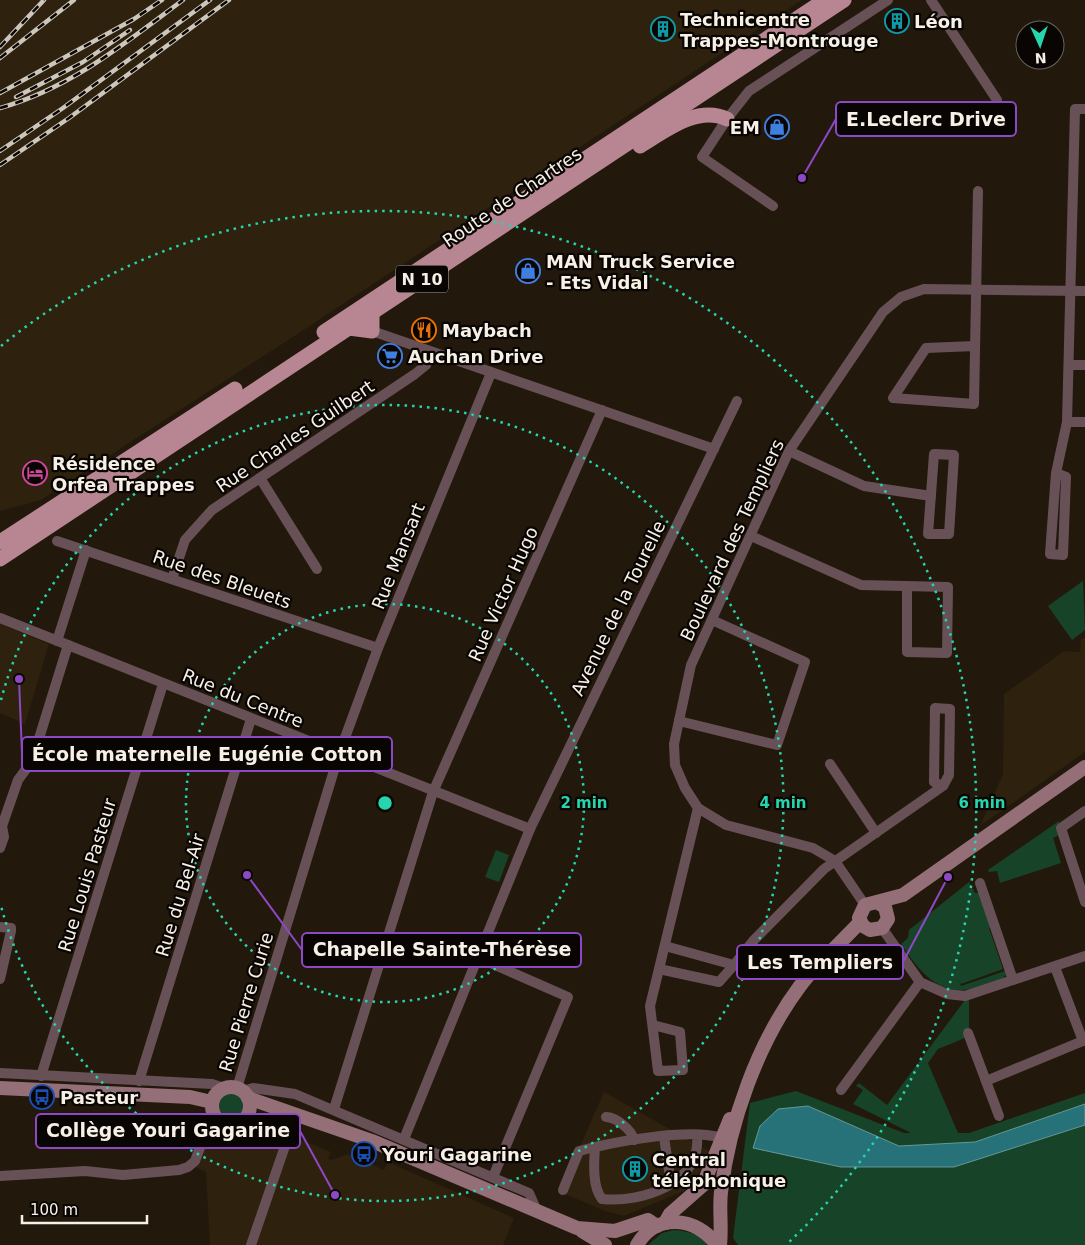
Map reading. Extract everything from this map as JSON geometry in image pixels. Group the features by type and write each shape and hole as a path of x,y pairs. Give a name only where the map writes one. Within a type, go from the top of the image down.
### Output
{"main road":[{"name":"Route de Chartres","path":"0,542 317,336 825,0"},
{"name":"Route de Chartres","path":"0,559 844,0"},
{"path":"578,176 589,177 684,121 707,115 726,119"},
{"path":"349,328 372,331 372,313"},
{"path":"6,525 44,506 62,502"}],"street":[{"path":"773,206 702,157 726,119 749,92 888,0"},
{"path":"931,0 997,100"},
{"path":"1056,473 1066,477 1063,555 1050,554 1056,473 1067,422 1075,109 1085,109"},
{"path":"975,346 926,348 893,398 974,404 978,191"},
{"name":"Boulevard des Templiers","path":"872,904 835,861 813,848 726,825 698,808 685,788 675,765 674,744 691,666 789,451 883,312 900,297 924,289 977,288 1085,292"},
{"path":"372,331 714,449"},
{"name":"Rue Charles Guilbert","path":"172,579 185,540 195,526 212,510 415,374 426,365 432,353"},
{"path":"1069,365 1085,365"},
{"name":"Rue Mansart","path":"339,754 378,648 491,372"},
{"name":"Avenue de la Tourelle","path":"404,1138 530,829 737,401"},
{"name":"Rue Victor Hugo","path":"334,1109 433,792 602,410"},
{"path":"1067,422 1085,422"},
{"path":"789,451 864,486 930,496"},
{"path":"934,454 954,455 950,534 928,534 930,496 934,454"},
{"path":"260,478 318,569"},
{"path":"751,536 861,585 907,586 948,587 947,653 907,652 907,586"},
{"name":"Rue des Bleuets","path":"57,541 378,648"},
{"path":"57,641 86,550"},
{"name":"Rue du Centre","path":"0,618 433,792 530,829"},
{"path":"679,721 777,745 805,662 712,620"},
{"path":"0,848 4,837 2,826 18,780 32,761 68,645"},
{"name":"Rue Louis Pasteur","path":"42,1076 163,684"},
{"path":"659,968 719,982 753,941 824,869 943,786 950,775 950,709 935,708 934,782 943,786"},
{"name":"Rue du Bel-Air","path":"139,1081 251,719"},
{"name":"Rue Pierre Curie","path":"238,1091 339,754"},
{"path":"830,764 876,833"},
{"path":"863,926 874,931 882,928 888,915 903,895 1085,767"},
{"path":"653,1025 680,1032 683,1070 658,1071 650,1006 698,808"},
{"path":"1085,811 1061,828 1085,902"},
{"path":"980,883 1013,980"},
{"path":"863,926 860,913 872,904 903,895"},
{"path":"872,904 885,907 888,915"},
{"path":"0,927 8,926 12,931 0,980"},
{"path":"719,1245 721,1234 718,1216 721,1191 741,1100 784,1009 801,985 841,941 863,926"},
{"path":"882,928 920,982 947,994 965,996 1085,956"},
{"path":"665,946 734,965"},
{"path":"479,958 568,997 493,1177"},
{"path":"986,1081 1084,1040 1055,967"},
{"path":"841,1090 920,982"},
{"path":"968,1034 999,1116"},
{"path":"0,1073 212,1084 238,1091 280,1110 372,1141 577,1228 605,1245"},
{"path":"0,1088 190,1098 212,1102"},
{"path":"280,1110 258,1112 248,1115 235,1124 224,1124 216,1117 212,1102 218,1091 238,1091 253,1088 282,1091 334,1109 529,1193 537,1212"},
{"path":"238,1091 250,1104 248,1115"},
{"path":"637,1245 646,1233 661,1224 703,1185 736,1105 741,1100"},
{"path":"251,1245 296,1114"},
{"path":"0,1176 85,1171 123,1175 178,1170 188,1167 196,1161 207,1129 216,1117"},
{"path":"606,1117 612,1117 629,1131 634,1140"},
{"path":"595,1147 594,1164 599,1194 602,1199 616,1200 642,1196 682,1178 697,1148 697,1135"},
{"path":"564,1190 579,1151 634,1140 664,1137 713,1135 722,1138"},
{"path":"664,1137 671,1184"},
{"path":"577,1228 615,1231 648,1220 661,1224 681,1221 697,1225 719,1245"}],"shaded area":[{"path":"0,0 802,0 299,333 41,500 0,511"},
{"path":"0,624 49,644 25,724 0,713"},
{"path":"1085,637 1085,752 980,826 1003,774 1004,694 1064,651 1080,652 1081,639"},
{"path":"604,1092 709,1151 702,1168 684,1191 624,1216 605,1211 560,1192"},
{"path":"202,1114 214,1130 224,1135 241,1135 263,1122 287,1127 285,1133 331,1152 328,1159 332,1160 348,1154 384,1170 388,1162 514,1218 503,1245 210,1245 206,1172 189,1164"}],"green space":[{"path":"1083,581 1085,630 1072,640 1048,606"},
{"path":"1059,821 1061,834 1053,838 1061,863 1000,883 997,871 989,872 988,870"},
{"path":"496,850 509,855 499,882 485,877"},
{"path":"969,882 975,893 979,893 992,927 989,928 1003,969 961,984 959,980 961,986 1005,971 1007,974 1002,979 993,983 955,990 934,982 925,975 901,944 908,938 909,930"},
{"path":"965,1000 969,1000 969,1029 965,1038 938,1049 928,1063 958,1133 969,1133 1085,1093 1085,1104 975,1142 899,1146 808,1106 753,1147 841,1167 954,1167 1085,1125 1085,1245 738,1245 733,1238 750,1103 796,1091 904,1133 911,1133 853,1104 863,1090 856,1086 859,1083 887,1105"},
{"path":"231,1093 240,1097 244,1106 240,1115 231,1119 222,1115 218,1106 222,1097"},
{"path":"674,1230 693,1234 701,1238 708,1245 648,1245 662,1233"}],"water":[{"path":"1085,1104 1085,1125 954,1167 841,1167 753,1148 760,1126 778,1109 808,1106 899,1146 975,1142"}],"railway":[{"path":"0,47 44,0"},
{"path":"0,58 74,0"},
{"path":"0,93 134,19 162,0"},
{"path":"0,108 50,89 74,76 118,48 183,0"},
{"path":"0,151 63,108 210,0"},
{"path":"0,165 69,118 229,0"},
{"path":"16,97 83,62 130,30"}],"place":[{"name":"Léon","path":"897,21"},
{"name":"Technicentre Trappes-Montrouge","path":"663,29"},
{"name":"EM","path":"777,127"},
{"name":"E.Leclerc Drive","path":"802,178"},
{"name":"MAN Truck Service - Ets Vidal","path":"528,271"},
{"name":"Maybach","path":"424,330"},
{"name":"Auchan Drive","path":"390,356"},
{"name":"Résidence Orfea Trappes","path":"35,473"},
{"name":"École maternelle Eugénie Cotton","path":"19,679"},
{"name":"Chapelle Sainte-Thérèse","path":"247,875"},
{"name":"Les Templiers","path":"948,877"},
{"name":"Pasteur","path":"42,1097"},
{"name":"Youri Gagarine","path":"364,1154"},
{"name":"Central téléphonique","path":"635,1169"},
{"name":"Collège Youri Gagarine","path":"335,1195"}]}
